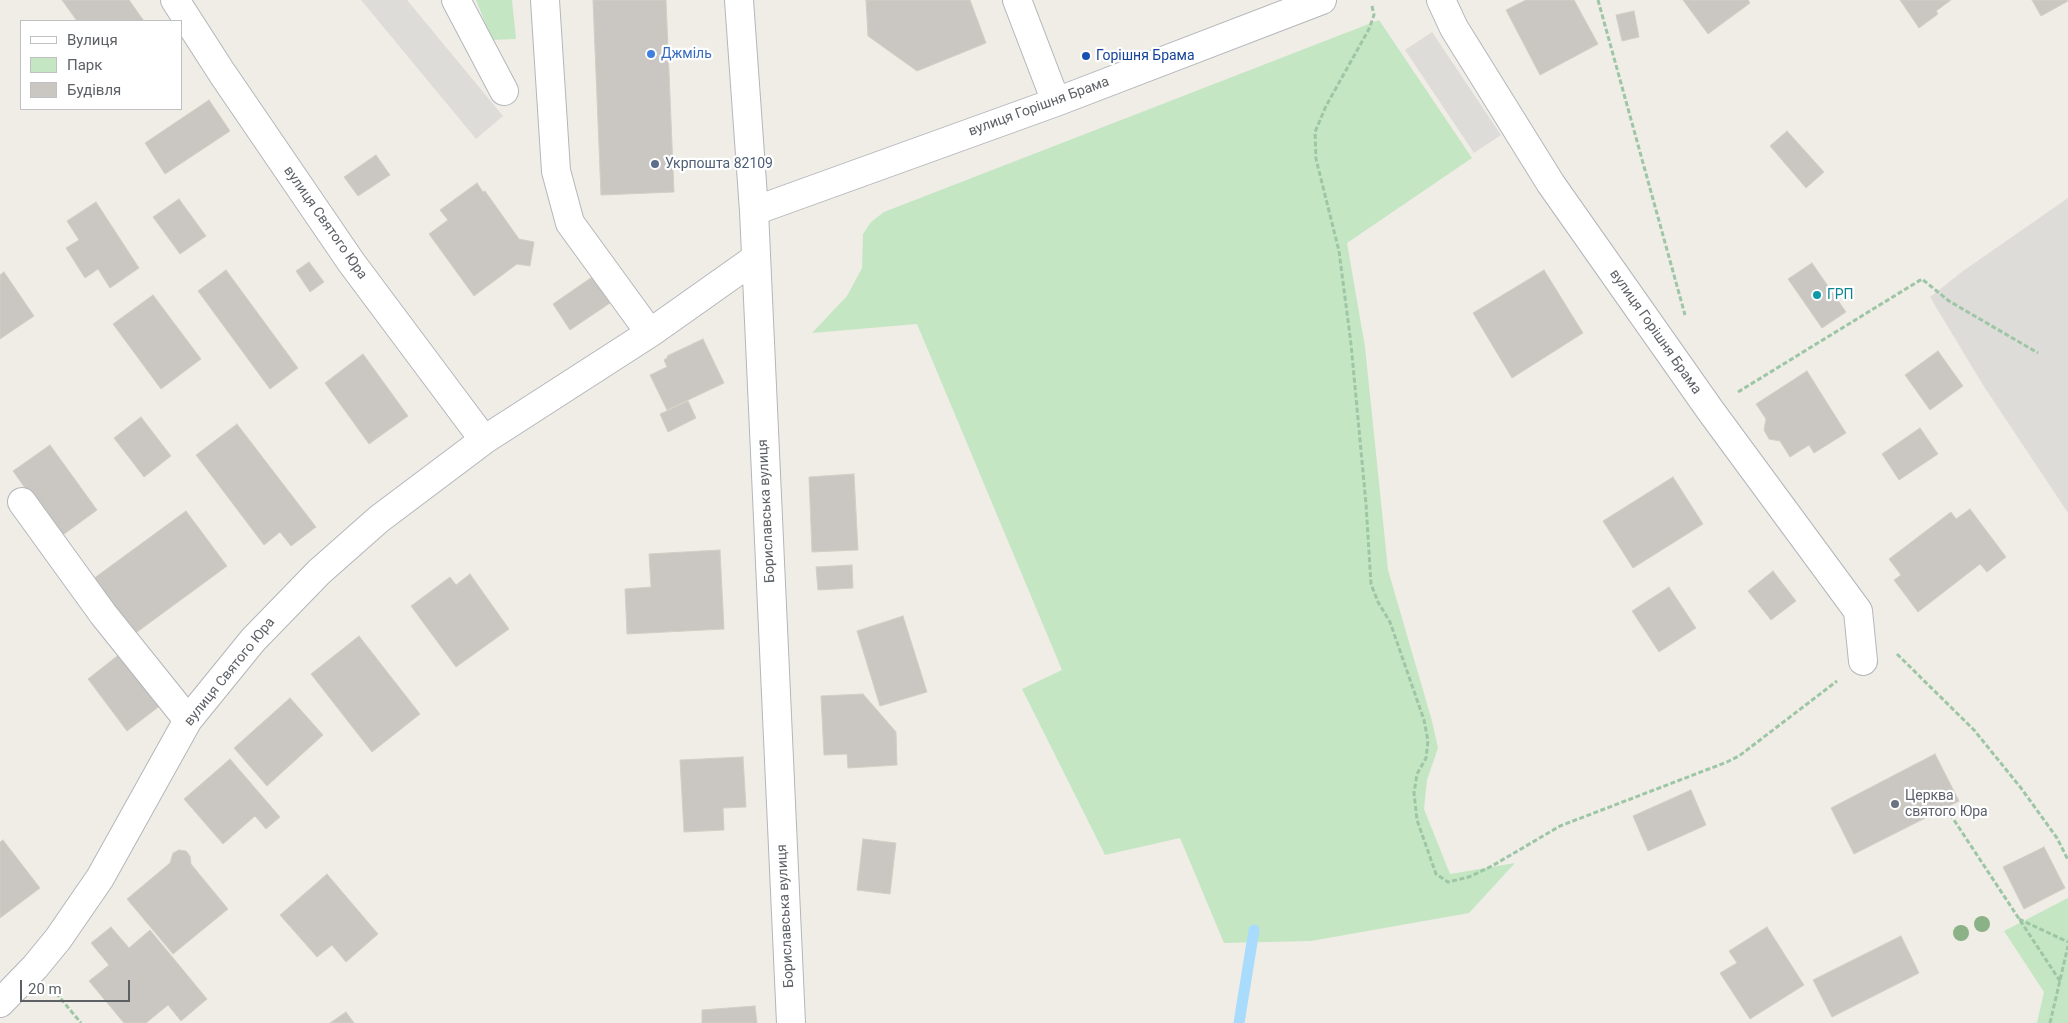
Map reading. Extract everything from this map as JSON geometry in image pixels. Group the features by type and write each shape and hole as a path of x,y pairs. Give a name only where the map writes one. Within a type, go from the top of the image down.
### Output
{"street":[{"name":"вулиця Святого Юра","path":"175,0 222,73 352,262 484,440"},
{"path":"456,0 504,91"},
{"path":"545,0 556,171 570,223 650,333"},
{"name":"Бориславська вулиця","path":"739,0 754,211 791,1023"},
{"path":"1017,0 1056,102"},
{"name":"вулиця Горішня Брама","path":"754,211 1056,102 1322,0"},
{"name":"вулиця Горішня Брама","path":"1441,0 1454,28 1551,184 1710,410 1858,611 1863,661"},
{"name":"вулиця Святого Юра","path":"0,1003 58,940 100,878 188,720 253,640 319,572 379,519 484,440 650,333 756,258"},
{"path":"22,502 103,614 188,720"}],"path":[{"path":"1598,0 1686,319"},
{"path":"1372,6 1374,15 1369,30 1326,106 1315,132 1316,159 1339,251 1343,278 1365,494 1371,584 1378,602 1390,622 1424,720 1428,741 1426,758 1417,774 1414,793 1417,820 1436,874 1448,882 1469,877 1492,866 1560,826 1738,756 1863,661"},
{"path":"1710,410 1922,279 1949,301 2038,353"},
{"path":"1892,649 1974,730 2021,788 2057,838 2068,860"},
{"path":"1950,814 2060,981"},
{"path":"2019,918 2068,944 2050,1023"},
{"path":"35,967 80,1023"}],"shaded area":[{"path":"361,0 407,0 503,116 476,139"},
{"path":"1432,32 1501,135 1474,153 1405,50"},
{"path":"2068,198 2068,513 1983,385 1930,297 1963,271"}],"green space":[{"path":"476,0 512,0 516,39 492,40"},
{"path":"1379,20 1472,158 1347,243 1365,347 1388,570 1432,721 1438,748 1427,780 1424,809 1450,874 1515,863 1469,913 1311,941 1224,943 1180,838 1105,855 1022,689 1062,670 917,324 812,333 847,296 862,268 863,234 871,222 884,212"},
{"path":"2068,898 2068,1023 2037,1023 2044,992 2004,931"}],"building":[{"path":"62,0 129,0 143,20 76,20"},
{"path":"593,0 666,0 674,192 601,195"},
{"path":"866,0 970,0 986,43 917,71 868,36"},
{"path":"1526,0 1574,0 1598,44 1540,75 1506,10"},
{"path":"1683,0 1748,0 1750,3 1708,34"},
{"path":"1900,0 1951,0 1936,11 1938,14 1919,28"},
{"path":"2032,0 2068,0 2068,1 2041,16"},
{"path":"1634,11 1639,37 1622,41 1616,15"},
{"path":"209,100 230,131 165,174 145,143"},
{"path":"1787,131 1824,172 1806,188 1770,146"},
{"path":"376,155 390,175 358,196 344,177"},
{"path":"477,183 483,192 485,191 519,239 534,242 530,266 517,264 474,296 429,234 448,220 440,210"},
{"path":"179,199 206,236 180,254 153,217"},
{"path":"96,202 139,268 110,288 98,269 85,278 66,248 79,240 67,221"},
{"path":"309,262 324,282 310,292 296,271"},
{"name":"ГРП","path":"1812,263 1846,312 1822,328 1788,279"},
{"path":"226,270 298,368 270,389 198,291"},
{"path":"1544,270 1583,333 1512,378 1473,313"},
{"path":"4,272 34,316 0,339 0,275"},
{"path":"595,275 613,301 570,330 553,304"},
{"path":"153,295 201,359 161,389 113,324"},
{"path":"703,339 724,383 667,410 650,375 667,367 664,360 667,356"},
{"path":"1938,351 1963,386 1930,410 1905,375"},
{"path":"363,354 408,416 369,444 325,383"},
{"path":"1807,371 1846,433 1814,453 1809,445 1790,457 1780,441 1769,439 1764,430 1766,419 1756,404"},
{"path":"688,401 696,418 668,432 660,414"},
{"path":"141,417 171,456 144,477 114,438"},
{"path":"237,424 316,527 291,546 280,532 264,545 196,455"},
{"path":"1920,428 1938,454 1899,480 1882,454"},
{"path":"50,445 97,510 60,537 13,471"},
{"path":"854,474 858,550 812,552 809,477"},
{"path":"1673,477 1703,524 1633,568 1603,521"},
{"path":"1970,509 2006,557 1987,572 1980,564 1918,612 1894,580 1901,575 1889,559 1951,512 1956,519"},
{"path":"186,511 227,566 133,635 93,579"},
{"path":"720,550 724,629 627,634 625,589 651,587 649,554"},
{"path":"852,565 853,588 818,590 816,567"},
{"path":"1773,571 1796,601 1771,620 1748,591"},
{"path":"470,574 509,629 456,667 411,606 450,577 456,585"},
{"path":"1669,587 1696,628 1659,652 1632,611"},
{"path":"903,616 927,692 880,706 857,631"},
{"path":"359,636 420,714 372,752 311,674"},
{"path":"121,653 161,705 127,731 88,679"},
{"path":"863,694 896,732 897,765 848,768 847,754 824,755 821,696"},
{"path":"290,698 323,735 267,786 234,748"},
{"name":"Церква святого Юра","path":"1935,754 1959,801 1854,854 1831,808"},
{"path":"743,757 746,807 723,808 724,830 684,832 680,760"},
{"path":"230,759 280,817 266,829 255,816 223,844 184,799"},
{"path":"1691,790 1706,825 1648,851 1633,816"},
{"path":"863,839 896,843 890,894 857,890"},
{"path":"3,840 40,888 0,918 0,842"},
{"path":"2044,847 2065,888 2024,909 2003,867"},
{"path":"179,850 186,851 190,856 191,864 228,909 173,954 127,899 170,863 173,853"},
{"path":"327,874 378,934 346,962 332,945 317,957 280,915"},
{"path":"111,927 129,948 150,930 207,999 181,1021 168,1005 146,1023 124,1023 89,981 109,965 91,943"},
{"path":"1767,927 1804,985 1750,1019 1720,973 1737,963 1729,951"},
{"path":"1901,936 1919,973 1832,1017 1813,980"},
{"path":"755,1006 757,1023 702,1023 702,1010"},
{"path":"346,1012 354,1023 330,1023"}],"waterway":[{"path":"1239,1023 1254,930"}],"place":[{"name":"Джміль","path":"651,54"},
{"name":"Горішня Брама","path":"1086,56"},
{"name":"Укрпошта 82109","path":"655,164"},
{"name":"ГРП","path":"1817,295"},
{"name":"Церква святого Юра","path":"1895,804"}]}
